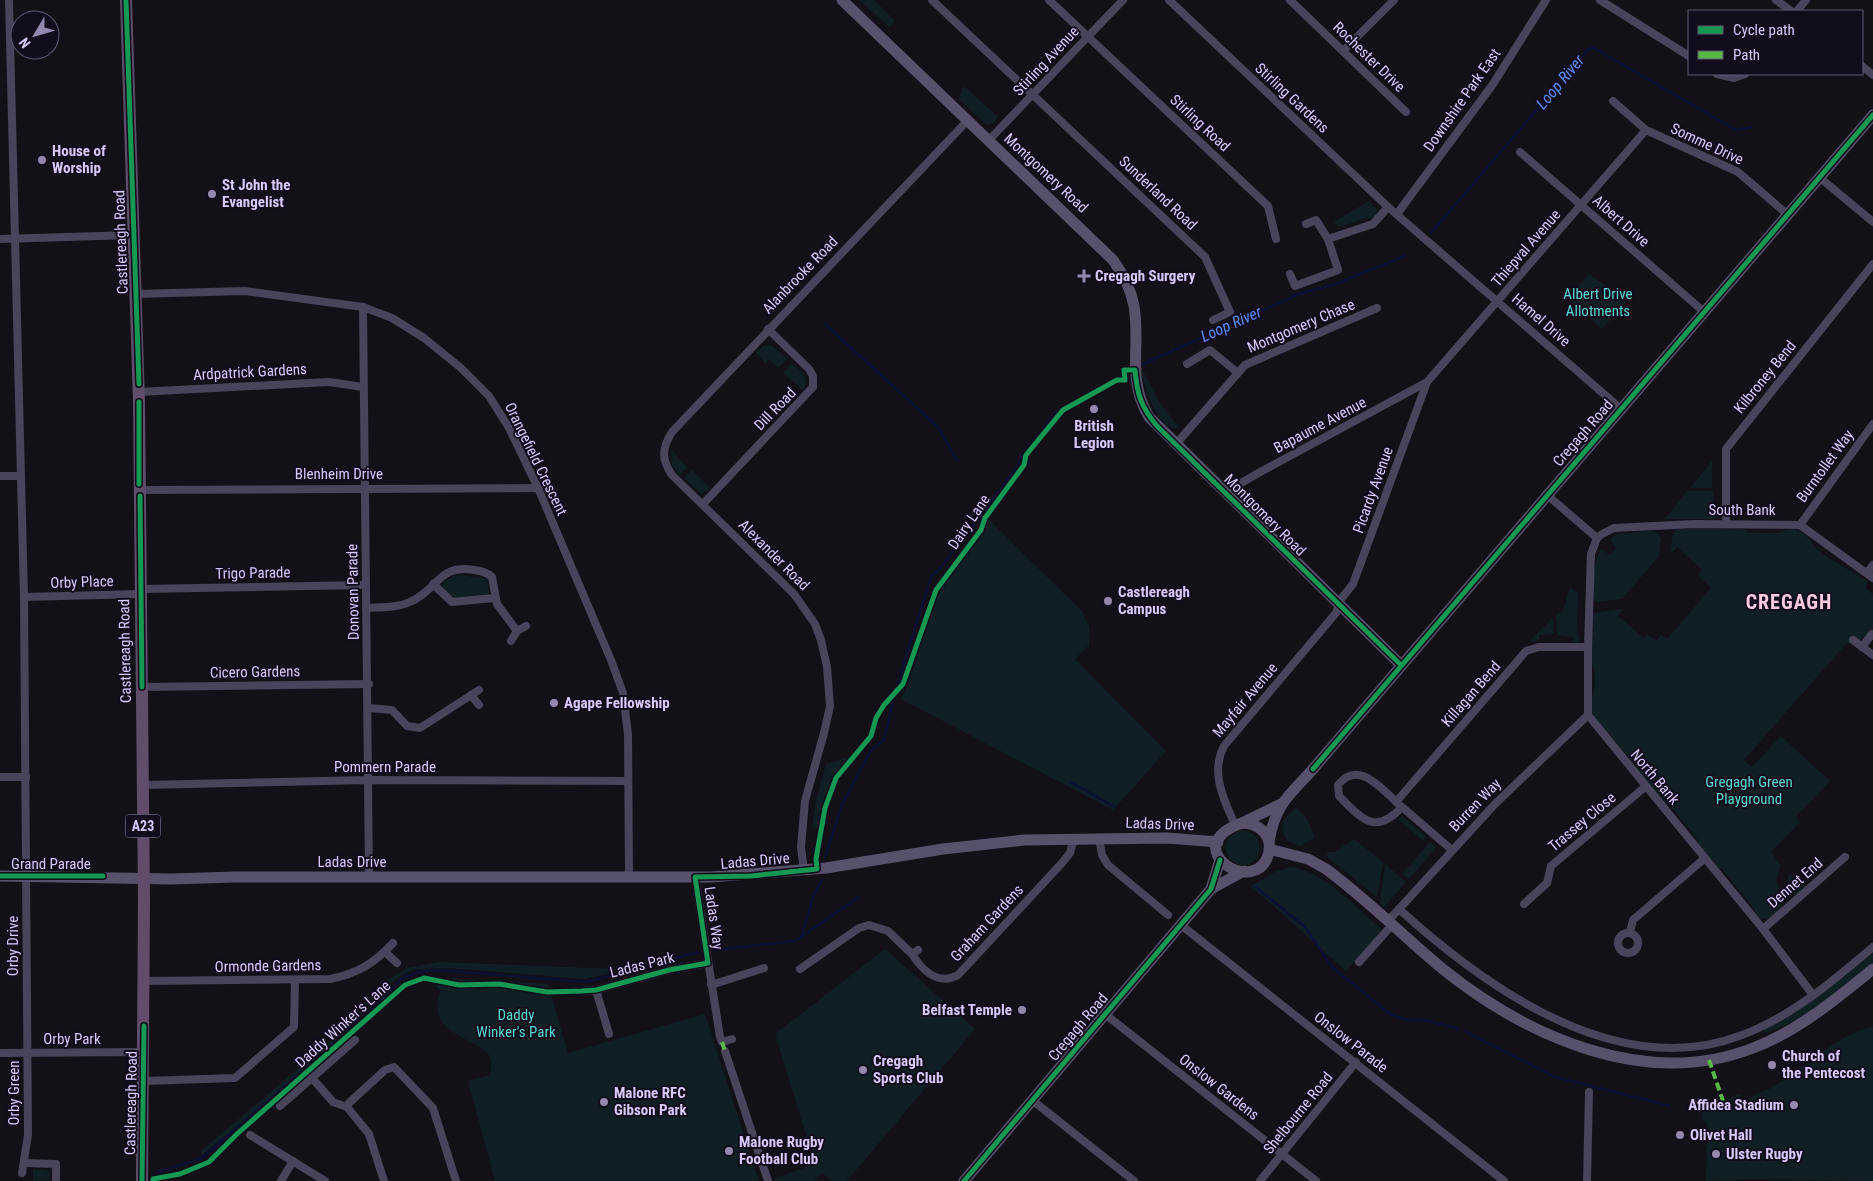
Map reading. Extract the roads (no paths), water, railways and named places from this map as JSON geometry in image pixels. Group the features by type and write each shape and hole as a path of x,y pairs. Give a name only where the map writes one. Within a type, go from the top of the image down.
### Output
{"main road":[{"name":"Castlereagh Road","path":"126,0 139,392 144,981 142,1181"}],"street":[{"name":"Orby Drive","path":"9,0 24,597 28,1052"},
{"name":"Montgomery Road","path":"842,0 1099,244 1123,275 1134,305 1136,390 1149,417 1401,665"},
{"path":"932,0 1034,95"},
{"name":"Stirling Road","path":"1049,0 1268,206 1276,239"},
{"name":"Stirling Avenue","path":"989,140 1123,0"},
{"name":"Stirling Gardens","path":"1169,0 1397,214"},
{"name":"Rochester Drive","path":"1290,0 1406,112"},
{"path":"1343,51 1394,0"},
{"name":"Downshire Park East","path":"1397,214 1493,84 1546,0"},
{"path":"1600,0 1688,55"},
{"path":"1776,0 1790,10"},
{"path":"1798,10 1806,0"},
{"path":"1863,67 1873,75"},
{"path":"1721,75 1734,78 1742,75"},
{"name":"Sunderland Road","path":"1034,95 1205,257 1230,312 1213,320"},
{"name":"Somme Drive","path":"1613,101 1646,130 1738,172 1787,214"},
{"name":"Cregagh Road","path":"1269,845 1273,820 1281,804 1873,115"},
{"name":"Alanbrooke Road","path":"663,456 664,448 672,432 968,120"},
{"name":"Thiepval Avenue","path":"1427,382 1646,130"},
{"name":"Albert Drive","path":"1520,152 1704,312"},
{"path":"1819,177 1873,222"},
{"path":"1328,239 1373,224 1388,207"},
{"name":"Hamel Drive","path":"1397,214 1620,408"},
{"path":"1290,274 1295,286 1338,270 1328,239 1316,220 1306,224"},
{"path":"0,239 133,235"},
{"name":"Kilbroney Bend","path":"1726,524 1726,449 1873,264"},
{"name":"Orangefield Crescent","path":"135,294 245,290 363,307 392,318 424,338 461,368 489,396 509,428 538,488 611,660 623,693 628,734 629,877"},
{"name":"Donovan Parade","path":"363,307 370,877"},
{"name":"Montgomery Chase","path":"1176,444 1238,373 1253,361 1377,308"},
{"name":"Dill Road","path":"703,504 813,387 814,376 809,369 768,329"},
{"name":"Montgomery Chase","path":"1187,364 1210,350 1238,373"},
{"name":"Ardpatrick Gardens","path":"139,392 328,382 363,386"},
{"name":"Bapaume Avenue","path":"1228,496 1241,483 1427,382"},
{"name":"Picardy Avenue","path":"1340,606 1341,599 1353,584 1427,382"},
{"name":"Burntollet Way","path":"1800,525 1873,424"},
{"name":"Alexander Road","path":"663,456 672,475 794,594 815,624 823,646 830,706 804,801 801,847 804,870"},
{"path":"0,476 20,476"},
{"name":"Blenheim Drive","path":"140,490 538,488"},
{"path":"1546,494 1597,538 1591,554 1588,715"},
{"name":"South Bank","path":"1597,538 1614,528 1726,524 1800,525"},
{"path":"1800,525 1870,576 1873,565"},
{"path":"366,608 393,606 411,602 449,571 473,570 492,577 494,598 504,615 517,631"},
{"path":"433,584 452,602 494,598"},
{"name":"Trigo Parade","path":"140,591 366,585"},
{"name":"Orby Place","path":"24,597 140,591"},
{"name":"Mayfair Avenue","path":"1238,824 1219,786 1218,762 1224,746 1340,606"},
{"path":"511,640 517,631 526,626"},
{"path":"1862,647 1872,634"},
{"path":"1853,640 1873,655"},
{"name":"Killagan Bend","path":"1399,805 1364,775 1358,773 1346,775 1338,785 1338,796 1367,821 1383,823 1390,820 1399,805 1526,651 1539,647 1588,647"},
{"name":"Cicero Gardens","path":"142,687 369,684"},
{"path":"369,708 392,710 407,726 415,729 426,726 479,690"},
{"path":"471,695 479,705"},
{"name":"North Bank","path":"1588,715 1763,929 1813,995"},
{"name":"Burren Way","path":"1359,962 1399,909 1452,850 1495,804 1588,715"},
{"path":"0,777 26,777"},
{"name":"Pommern Parade","path":"143,785 369,780 628,781"},
{"name":"Trassey Close","path":"1524,904 1547,884 1551,866 1646,787"},
{"name":"Cregagh Road","path":"1238,824 1281,804"},
{"path":"1399,805 1452,850"},
{"path":"1269,845 1264,862 1258,867 1244,871 1230,869 1217,856 1218,842 1225,832 1238,824 1249,823 1260,827 1269,845 1317,863 1465,985 1492,1004 1528,1024 1584,1048 1645,1062 1674,1064 1701,1062 1754,1048 1796,1026 1873,969"},
{"name":"Ladas Drive","path":"143,878 751,876 831,868 984,844 1074,838 1167,838 1218,842"},
{"name":"Graham Gardens","path":"800,969 859,928 869,924 888,931 915,952 922,968 936,977 948,978 958,974 1062,863 1070,853 1074,838"},
{"path":"1099,838 1102,855 1108,865 1168,915"},
{"name":"Dennet End","path":"1763,929 1846,857"},
{"path":"1630,932 1632,920 1705,858"},
{"name":"Cregagh Road","path":"1211,889 1220,860"},
{"name":"Cregagh Road","path":"968,1178 1029,1103 1211,889 1244,871"},
{"name":"Grand Parade","path":"0,876 143,878"},
{"name":"Ladas Way","path":"695,877 722,1042 732,1039"},
{"path":"1399,909 1452,955 1520,1001 1564,1023 1624,1042 1665,1047 1715,1043 1761,1027 1813,995 1873,947"},
{"name":"Onslow Parade","path":"1181,925 1504,1181"},
{"name":"Ormonde Gardens","path":"144,981 330,979 350,975 366,967 393,943"},
{"path":"385,952 397,963"},
{"name":"Ladas Park","path":"582,991 596,990 669,970 708,963"},
{"path":"712,985 764,968"},
{"path":"144,1081 235,1078 294,1027 295,980"},
{"name":"Ladas Park","path":"596,990 609,1034"},
{"name":"Onslow Gardens","path":"1105,1014 1316,1181"},
{"path":"280,1106 355,1040"},
{"path":"725,1050 768,1181"},
{"name":"Orby Green","path":"22,1173 28,1135 28,1052"},
{"name":"Orby Park","path":"0,1053 144,1052"},
{"name":"Shelbourne Road","path":"1260,1181 1356,1062"},
{"path":"348,1109 349,1103 385,1070 397,1068 433,1108 456,1181"},
{"path":"312,1078 333,1102 348,1109 369,1134 384,1181"},
{"path":"1586,1181 1589,1092"},
{"path":"1029,1103 1134,1181"},
{"path":"250,1135 324,1181"},
{"path":"56,1180 57,1155"},
{"path":"281,1181 293,1161"},
{"path":"24,1163 56,1164"}],"waterway":[{"name":"Loop River","path":"1431,233 1589,49 1594,48 1736,130 1751,127"},
{"name":"Loop River","path":"1143,364 1299,294 1338,283 1405,256"},
{"path":"825,324 938,427 957,461"},
{"name":"Loop River","path":"825,858 841,806 871,750 884,740 895,693 931,576 939,570 1017,467 1021,456 1058,410"},
{"path":"1072,783 1115,807"},
{"name":"Loop River","path":"801,937 814,894 822,880"},
{"path":"1256,887 1305,927 1332,967 1390,1014 1407,1020 1426,1020 1458,1029"},
{"name":"Loop River","path":"714,950 795,941 859,897"},
{"name":"Loop River","path":"158,1172 202,1158 363,1019 401,979 418,972 438,970 587,982 698,952"},
{"path":"1466,1032 1555,1077 1670,1106"}],"place":[{"name":"House of Worship","path":"42,160"},
{"name":"St John the Evangelist","path":"212,194"},
{"name":"Cregagh Surgery","path":"1084,276"},
{"name":"British Legion","path":"1094,409"},
{"name":"Castlereagh Campus","path":"1108,601"},
{"name":"Agape Fellowship","path":"554,703"},
{"name":"Belfast Temple","path":"1022,1010"},
{"name":"Church of the Pentecost","path":"1772,1065"},
{"name":"Cregagh Sports Club","path":"863,1070"},
{"name":"Malone RFC Gibson Park","path":"604,1102"},
{"name":"Affidea Stadium","path":"1794,1105"},
{"name":"Olivet Hall","path":"1680,1135"},
{"name":"Malone Rugby Football Club","path":"729,1151"},
{"name":"Ulster Rugby","path":"1716,1154"}],"district":[{"name":"CREGAGH","path":"1789,602"}],"park label":[{"name":"Albert Drive Allotments","path":"1598,302"},
{"name":"Gregagh Green Playground","path":"1749,790"},
{"name":"Daddy Winker's Park","path":"516,1024"}]}
